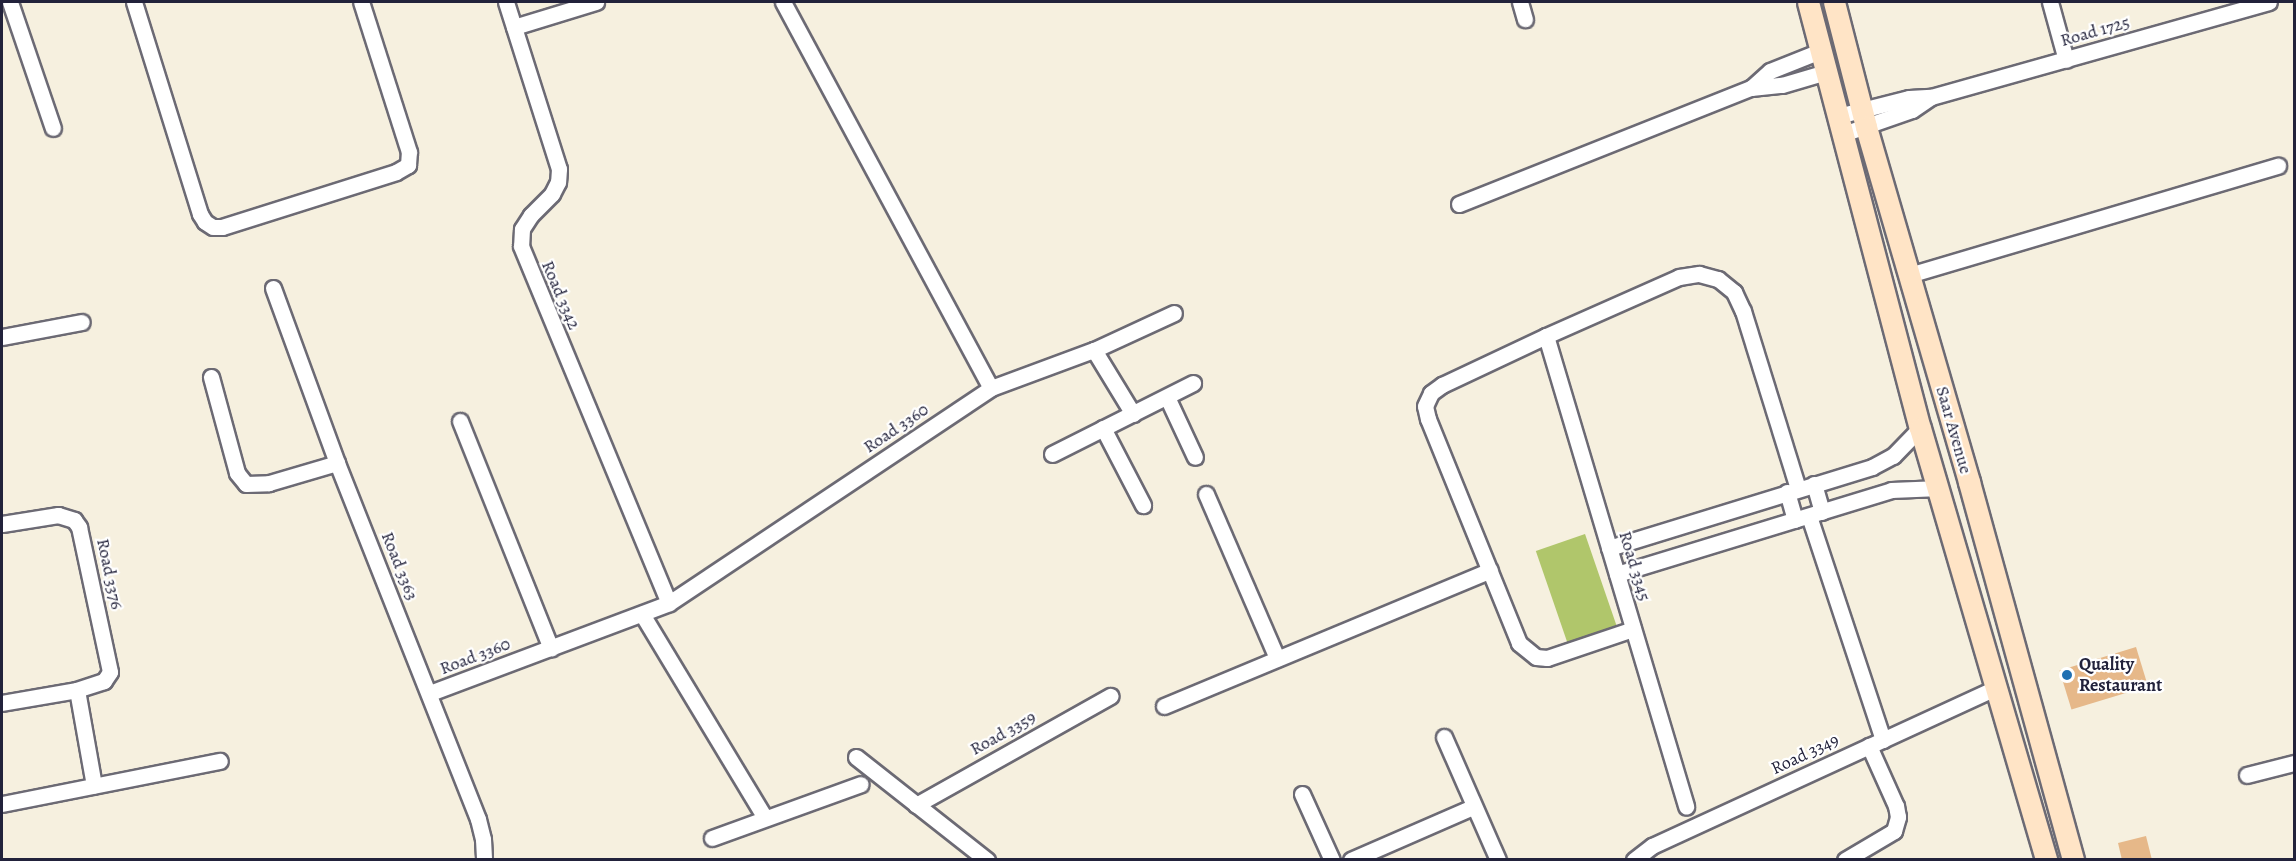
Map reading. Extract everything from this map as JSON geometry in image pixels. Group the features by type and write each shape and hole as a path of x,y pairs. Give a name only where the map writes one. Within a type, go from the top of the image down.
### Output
{"street":[{"path":"10,2 53,128"},
{"path":"134,2 201,214 205,222 213,227 222,227 396,172 408,165 409,152 361,2"},
{"name":"Road 3342","path":"506,2 558,169 558,182 552,194 531,215 522,229 520,246 669,603"},
{"path":"514,27 596,2"},
{"path":"783,2 991,388"},
{"path":"1520,2 1526,19"},
{"name":"Saar Avenue","path":"1808,2 1920,428 1940,488 1995,688 2046,860"},
{"name":"Saar Avenue","path":"1834,2 1864,118 2073,860"},
{"path":"2050,2 2066,60"},
{"name":"Road 1725","path":"1840,125 1864,118 1909,98 1931,97 2269,2"},
{"path":"1751,88 1770,71 1820,51"},
{"path":"1459,204 1751,88 1782,85 1826,72"},
{"path":"1909,275 2278,166"},
{"path":"1633,629 1558,656 1536,657 1519,643 1428,419 1425,406 1431,393 1442,385 1679,277 1699,274 1718,279 1734,292 1743,311 1792,490 1808,516 1896,806 1898,817 1894,831 1845,860"},
{"name":"Road 3363","path":"273,288 337,463 478,819 483,839 484,860"},
{"name":"Road 3360","path":"430,693 669,603 991,388 1094,350 1174,313"},
{"path":"2,337 82,322"},
{"name":"Road 3345","path":"1546,336 1686,807"},
{"path":"1094,350 1133,414"},
{"path":"211,377 237,473 246,484 269,483 337,463"},
{"path":"1052,454 1193,384"},
{"path":"1167,397 1195,457"},
{"path":"460,421 551,648"},
{"path":"1103,428 1143,505"},
{"path":"1609,548 1880,464 1893,456 1920,428"},
{"path":"1808,516 1814,484"},
{"path":"1617,574 1899,489 1940,488"},
{"path":"1206,494 1277,658"},
{"name":"Road 3376","path":"2,524 58,514 74,520 79,527 110,672 104,681 77,690 2,703"},
{"path":"1164,706 1490,570"},
{"path":"642,614 765,818"},
{"name":"Road 3349","path":"1634,860 1652,846 1995,688"},
{"path":"77,690 94,785"},
{"name":"Road 3359","path":"916,805 1110,696"},
{"path":"1444,737 1498,860"},
{"path":"856,757 987,860"},
{"path":"2,804 220,761"},
{"path":"2247,775 2295,762"},
{"path":"712,838 861,784"},
{"path":"1302,794 1332,860"},
{"path":"1351,860 1473,807"}],"green space":[{"path":"1585,534 1617,626 1567,643 1536,551"}],"building":[{"path":"2136,647 2148,686 2071,710 2059,670"},
{"path":"2146,836 2152,860 2122,860 2118,843"}],"place":[{"name":"Quality Restaurant","path":"2067,675"}]}
